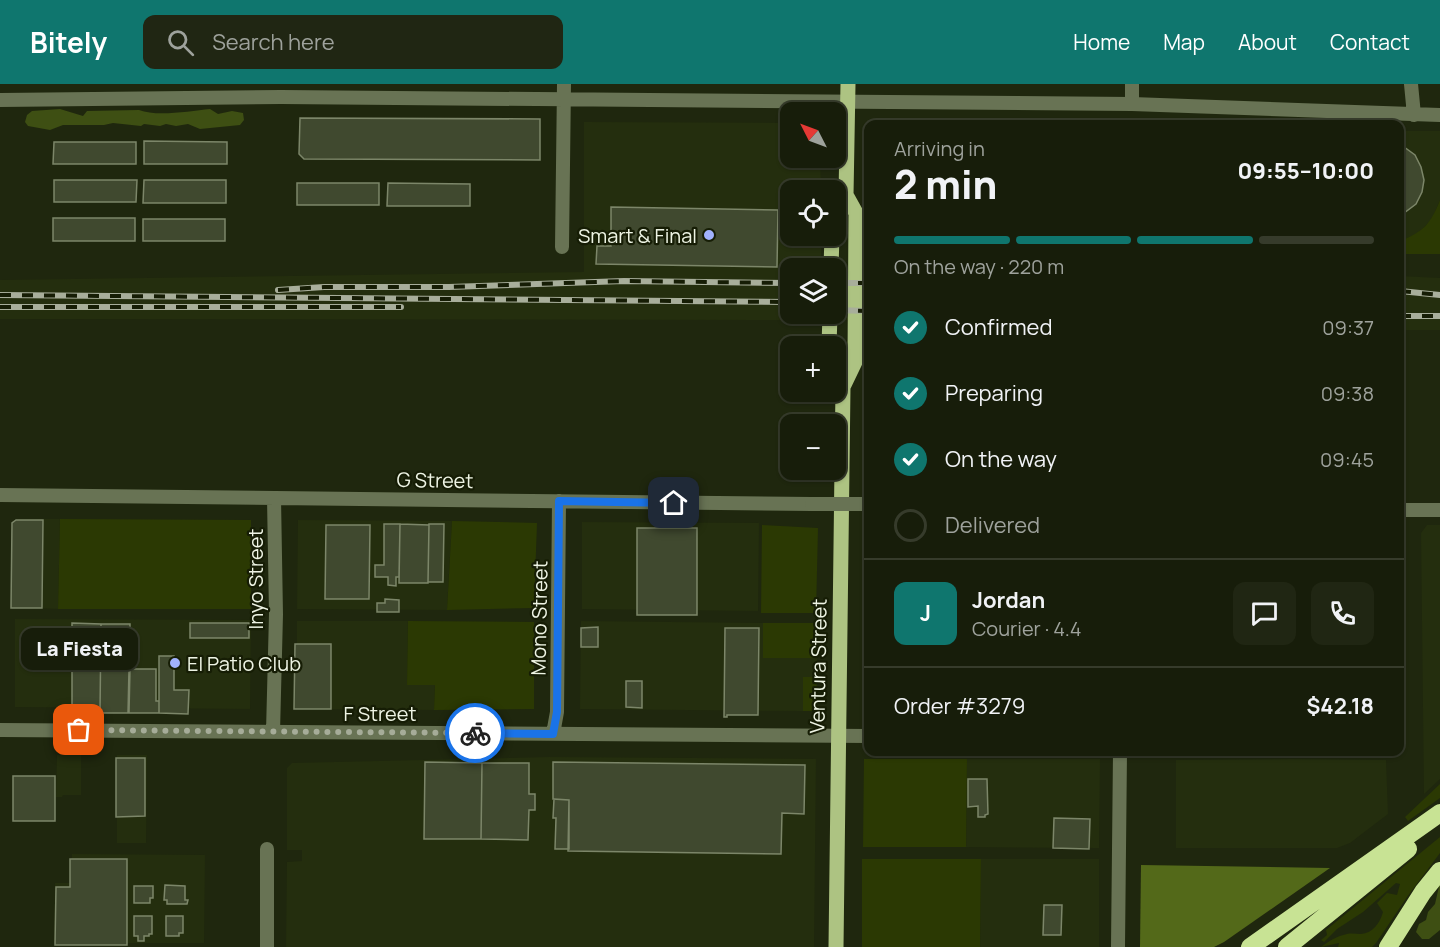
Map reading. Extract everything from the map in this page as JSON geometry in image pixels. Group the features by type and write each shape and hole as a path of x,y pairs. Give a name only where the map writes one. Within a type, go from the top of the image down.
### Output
{"highway":[{"path":"1250,947 1440,813"},
{"path":"1287,947 1440,823"},
{"path":"1388,947 1423,892 1440,871"}],"main road":[{"name":"Ventura Street","path":"846,372 855,362 856,213 846,195 848,84"},
{"name":"Ventura Street","path":"836,947 839,402"}],"street":[{"path":"562,247 564,84"},
{"path":"1132,84 1132,104"},
{"path":"1411,84 1414,115"},
{"path":"0,100 281,91 564,99 1132,104 1440,115"},
{"name":"G Street","path":"0,495 864,504"},
{"name":"Inyo Street","path":"273,732 276,614 274,498"},
{"name":"Mono Street","path":"553,734 557,700 559,501"},
{"path":"1404,510 1440,510"},
{"name":"F Street","path":"0,730 864,736"},
{"path":"1118,947 1120,756"},
{"path":"267,849 267,947"}],"shaded area":[{"path":"60,109 83,116 87,111 139,110 164,113 210,109 218,114 232,111 243,113 244,120 240,125 200,129 188,124 160,126 144,124 141,126 113,123 63,125 50,130 28,126 25,122 27,115 32,111"},
{"path":"584,122 780,123 780,168 820,168 821,180 780,180 780,246 821,246 821,258 780,258 780,320 0,319 0,280 584,272"},
{"path":"1404,131 1440,131 1440,200 1432,219 1418,234 1404,239"},
{"path":"1440,200 1440,254 1404,254 1404,239 1415,234 1433,216"},
{"path":"864,264 864,320 846,320 846,267"},
{"path":"1404,276 1440,278 1440,330 1404,330"},
{"path":"16,519 60,519 58,609 15,607"},
{"path":"60,519 251,520 251,609 58,609"},
{"path":"298,520 452,521 447,610 297,609"},
{"path":"452,521 537,523 534,608 447,610"},
{"path":"582,522 759,523 758,611 582,609"},
{"path":"762,525 818,528 816,613 761,613"},
{"path":"1427,525 1440,525 1440,779 1424,794 1421,533"},
{"path":"15,619 251,620 250,709 15,707"},
{"path":"297,621 408,621 407,685 435,685 434,710 297,709"},
{"path":"408,621 534,622 534,709 434,710 435,685 407,685"},
{"path":"581,621 763,623 763,658 817,658 817,677 803,677 803,711 580,709"},
{"path":"763,623 817,623 817,658 763,658"},
{"path":"864,623 864,712 863,712"},
{"path":"803,677 817,677 816,711 803,711"},
{"path":"57,755 81,755 81,795 56,797"},
{"path":"117,755 147,755 146,843 117,843"},
{"path":"549,757 816,759 814,947 286,947 287,862 302,861 302,850 287,850 287,768 292,763"},
{"path":"864,759 967,759 966,847 863,847"},
{"path":"967,759 1100,759 1099,848 966,847"},
{"path":"1176,760 1386,760 1388,814 1350,843 1337,848 1176,848"},
{"path":"1440,784 1440,798 1408,821 1405,817"},
{"path":"1440,837 1440,853 1372,947 1338,947 1339,943 1321,947 1340,936 1361,934 1372,930 1378,924 1383,912 1377,903 1387,893 1397,895 1400,884 1396,883 1363,912 1337,929 1324,942 1321,940 1327,935 1326,930"},
{"path":"72,854 205,855 204,943 54,943 55,883 72,883"},
{"path":"862,859 981,859 980,947 862,947"},
{"path":"981,859 1099,859 1099,947 980,947"},
{"path":"1141,865 1330,868 1214,947 1140,947"},
{"path":"1440,882 1440,930 1429,939 1422,939 1416,932 1419,924 1426,920 1428,912 1435,904"}],"building":[{"path":"300,118 540,119 540,160 304,159 299,154"},
{"path":"144,141 227,142 227,164 144,164"},
{"path":"54,142 136,142 136,164 53,164"},
{"path":"1404,147 1415,155 1424,180 1422,192 1416,204 1404,213"},
{"path":"54,180 137,180 136,202 54,202"},
{"path":"144,180 226,180 226,203 143,203"},
{"path":"297,183 379,183 379,205 297,205"},
{"path":"388,183 470,184 470,206 387,206"},
{"path":"611,207 778,210 777,267 596,264 597,246 611,246"},
{"path":"53,218 135,218 135,241 53,241"},
{"path":"143,219 225,219 225,241 143,241"},
{"path":"16,520 43,520 42,608 11,608 12,523"},
{"path":"384,524 400,524 399,577 396,577 396,586 388,585 388,577 375,577 375,565 384,565"},
{"path":"400,524 429,525 428,583 399,583"},
{"path":"429,524 444,524 443,582 428,582"},
{"path":"326,525 370,525 369,599 325,599"},
{"path":"637,528 697,528 697,615 637,615"},
{"path":"385,599 399,600 399,612 377,612 377,603 385,603"},
{"path":"72,623 101,624 100,711 72,711"},
{"path":"190,623 249,623 249,638 190,638"},
{"path":"101,624 130,624 128,713 100,713"},
{"path":"598,627 598,647 581,647 581,628"},
{"path":"725,628 759,628 758,715 727,715 724,717"},
{"path":"295,644 331,644 331,709 294,709"},
{"path":"159,656 174,656 174,690 189,690 188,714 159,713"},
{"path":"130,669 156,669 156,701 159,701 159,713 129,713"},
{"path":"626,681 642,681 642,708 626,707"},
{"path":"116,758 145,758 145,816 116,817"},
{"path":"425,762 482,763 481,839 424,839"},
{"path":"553,762 805,765 804,814 782,813 781,854 568,851 569,800 553,799"},
{"path":"482,763 529,763 529,794 535,794 535,810 529,810 528,840 481,839"},
{"path":"13,776 55,776 55,821 13,821"},
{"path":"968,779 987,779 988,814 985,817 978,817 978,806 968,807"},
{"path":"554,799 569,800 569,849 555,849"},
{"path":"1054,818 1090,819 1089,849 1053,848"},
{"path":"70,859 127,859 127,945 55,945 56,887 70,887"},
{"path":"165,885 185,886 187,904 167,904 167,900 164,900"},
{"path":"134,886 153,886 153,898 150,898 150,903 134,903"},
{"path":"1044,905 1062,905 1061,935 1043,935"},
{"path":"134,916 152,916 152,934 144,936 144,941 138,941 138,936 134,936"},
{"path":"166,916 183,916 183,933 179,933 179,936 166,936"}],"railway":[{"path":"278,290 324,287 449,287 624,281 780,283"},
{"path":"846,283 864,283"},
{"path":"1404,291 1440,295"},
{"path":"0,295 780,302"},
{"path":"0,307 401,307"},
{"path":"846,310 864,311"},
{"path":"1404,316 1440,316"}],"way so far":[{"path":"79,730 475,733"}],"place":[{"name":"Smart & Final","path":"709,235"},
{"name":"El Patio Club","path":"175,663"},
{"name":"La Fiesta","path":"79,730"}],"route":[{"path":"475,733 553,734 557,712 559,501 674,503"}]}
